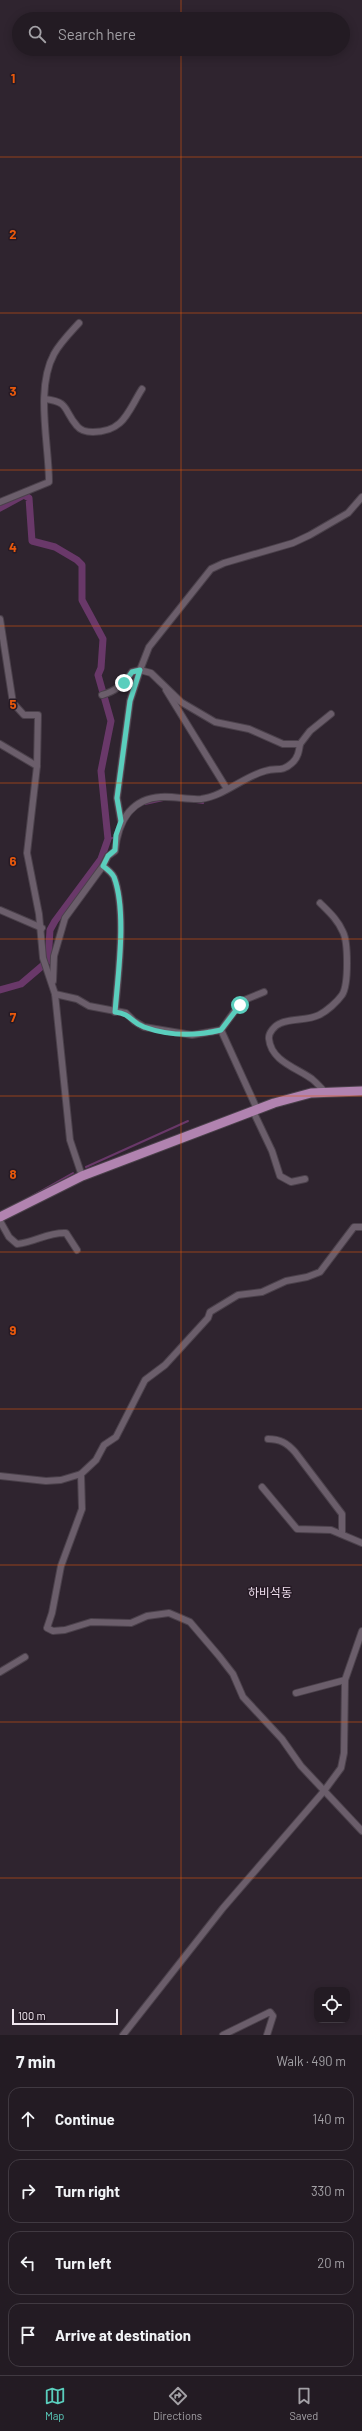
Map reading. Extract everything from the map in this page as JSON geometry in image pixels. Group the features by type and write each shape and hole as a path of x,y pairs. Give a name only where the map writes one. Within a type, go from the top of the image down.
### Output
{"main road":[{"path":"0,1217 82,1176 255,1110 311,1093 362,1091"}],"street":[{"path":"0,502 49,482 45,399 50,364 54,354 79,323"},
{"path":"45,399 59,400 64,404 77,427 86,432 107,432 131,412 142,389"},
{"path":"121,821 117,798 130,701 148,647 211,569 224,563 293,543 310,536 348,513 362,497"},
{"path":"0,620 12,703 24,715 38,715 36,766 27,853 42,928 44,958 54,994 70,1140 82,1176"},
{"path":"105,694 124,683 132,672 140,670 151,673 181,702 215,722 249,730 283,744 300,744"},
{"path":"162,684 227,789"},
{"path":"52,986 54,956 65,918 103,866 108,856 115,850 116,837 121,821 135,804 160,797 201,799 227,789 265,770 281,771 295,760 300,744 310,731 331,714"},
{"path":"0,744 36,766"},
{"path":"103,866 113,876 119,916 120,944 115,1012"},
{"path":"320,903 336,919 344,933 346,948 344,990 331,1006 320,1015 308,1019 281,1023 273,1028 268,1037 270,1046 284,1063 312,1080 325,1092"},
{"path":"0,910 42,928"},
{"path":"54,994 115,1012 126,1013 134,1022 144,1027 192,1035 221,1030 242,1001 264,992"},
{"path":"221,1030 272,1151 280,1176 291,1182 305,1179"},
{"path":"0,1221 9,1237 18,1244 28,1243 54,1232 66,1234 77,1250"},
{"path":"0,1476 46,1481 61,1480 81,1474 96,1460 104,1445 116,1437 145,1380 165,1365 208,1318 210,1312 238,1296 262,1292 286,1281 307,1277 320,1272 354,1227 362,1227"},
{"path":"268,1439 278,1439 289,1445 295,1452 342,1514 342,1534"},
{"path":"81,1474 82,1509 60,1566 52,1613 47,1628 53,1631 65,1630 91,1622 131,1623 147,1616 169,1613 190,1622 233,1674 243,1697 265,1719 300,1766 362,1831"},
{"path":"262,1487 297,1529 321,1529 342,1534 362,1543"},
{"path":"124,2035 218,1914 324,1791 341,1768 344,1753 345,1680 362,1631"},
{"path":"0,1672 25,1657"},
{"path":"296,1693 345,1680"},
{"path":"223,2035 270,2012 273,2016 267,2035"}],"waterway":[{"path":"0,508 24,495 29,498 32,541 55,547 77,560 82,565 82,600 103,639 101,668 98,675 111,721 101,771 108,839 101,859 50,930 48,961 21,984 0,990"},
{"path":"145,804 168,799"},
{"path":"196,802 203,803"},
{"path":"108,839 117,837"},
{"path":"86,1167 188,1121"},
{"path":"32,1196 73,1173"}],"district":[{"name":"하비석동","path":"270,1592"}],"route":[{"path":"124,683 132,672 140,670 130,701 117,798 121,821 116,835 115,850 108,856 103,866 113,876 117,891 120,944 115,1012 126,1013 134,1022 144,1027 192,1035 221,1030 234,1015 240,1005"}]}
